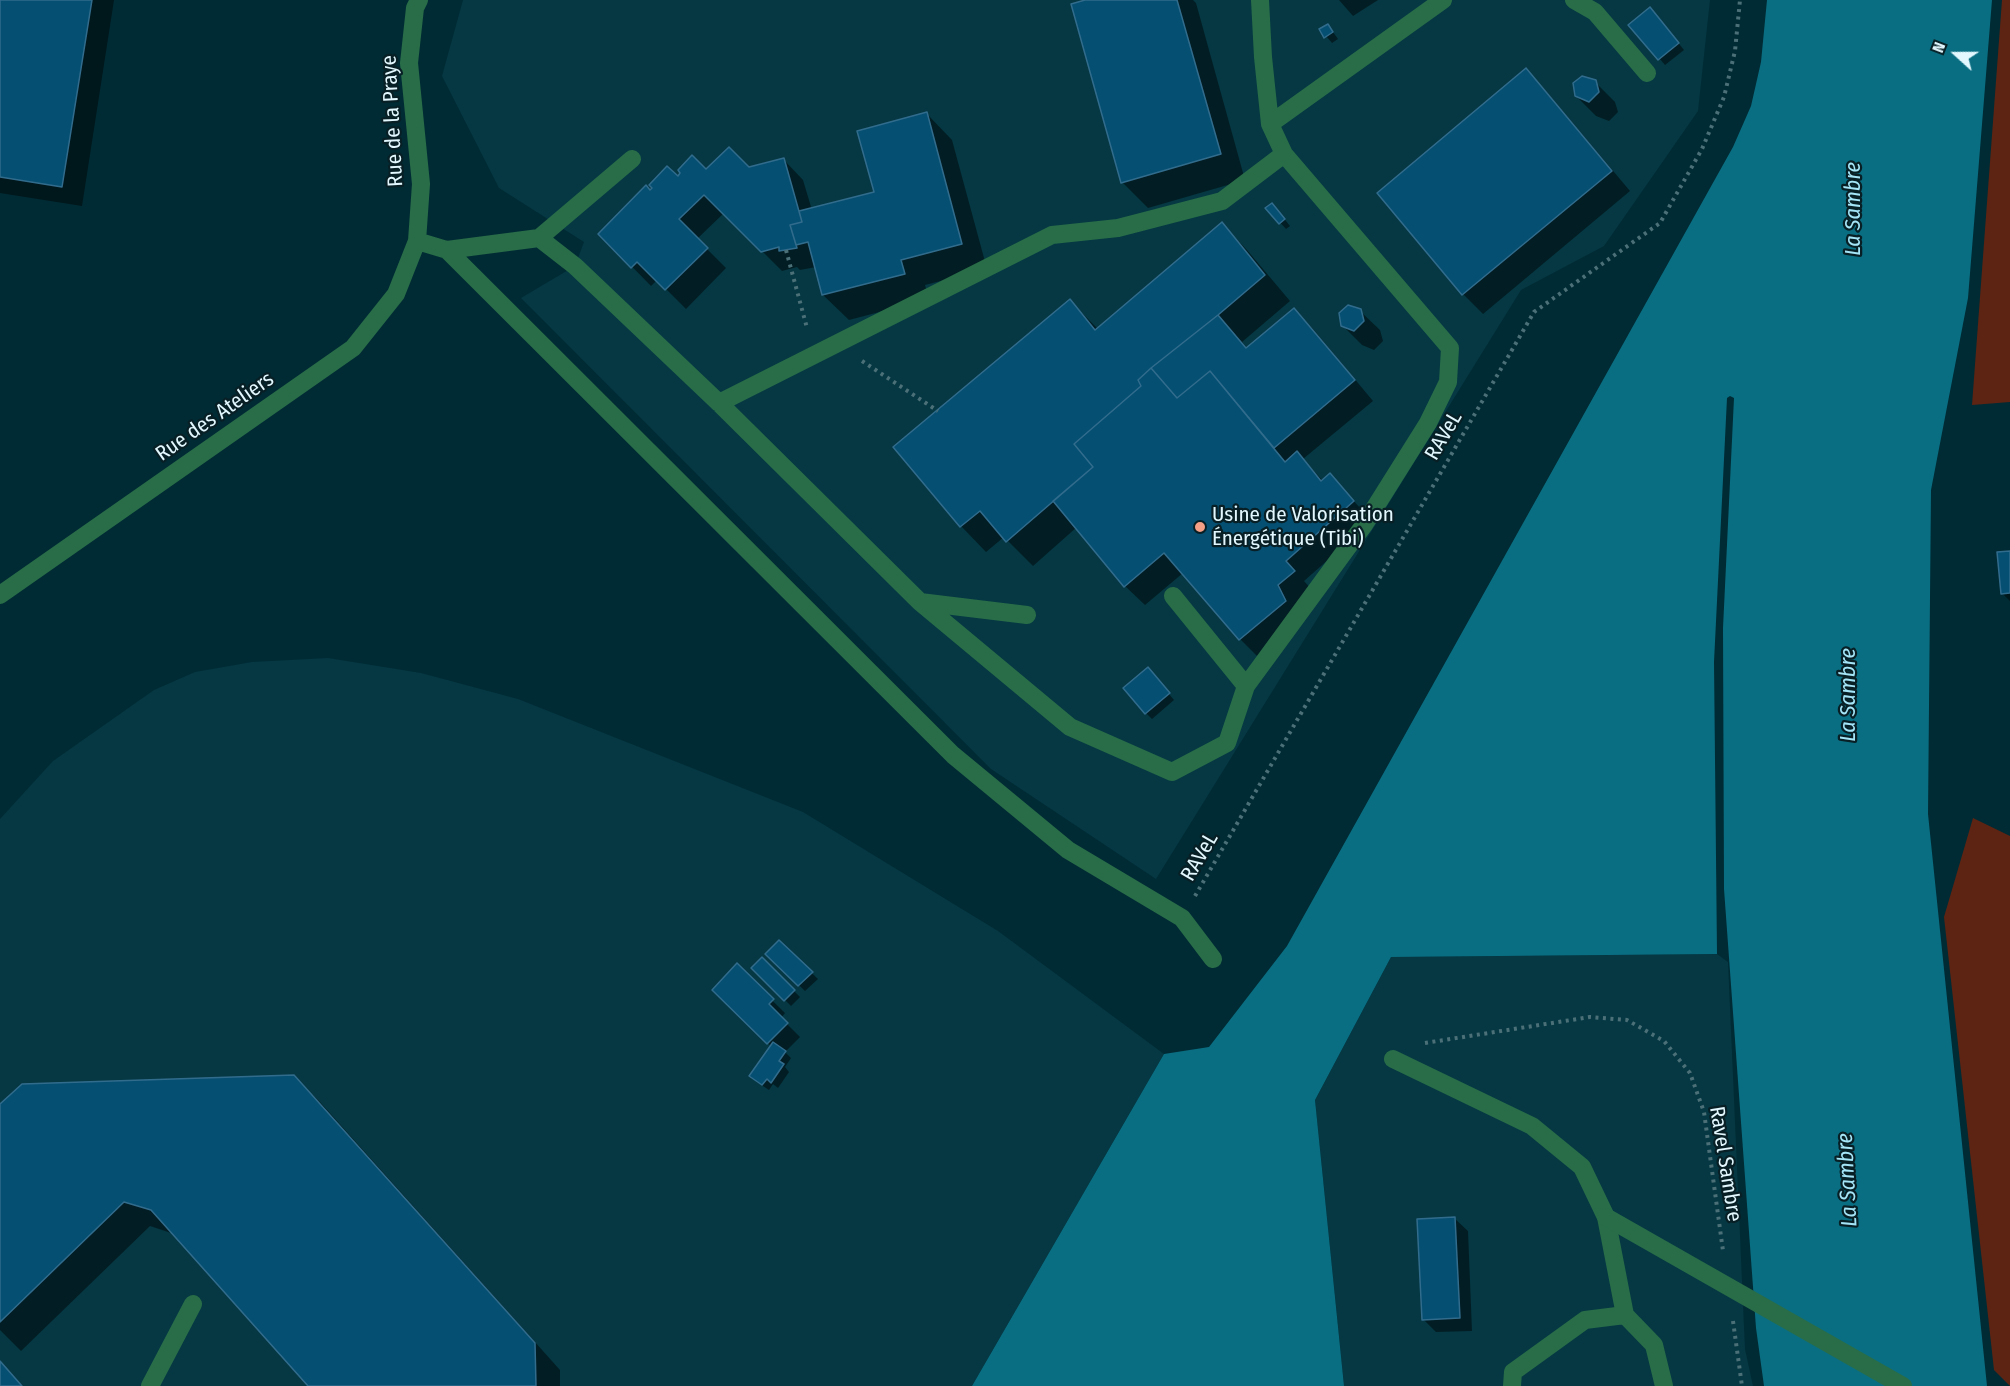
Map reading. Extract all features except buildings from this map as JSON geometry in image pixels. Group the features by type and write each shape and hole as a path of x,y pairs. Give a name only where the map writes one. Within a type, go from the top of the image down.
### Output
{"street":[{"name":"Rue de la Praye","path":"417,241 421,184 409,63 415,8 419,0"},
{"path":"539,238 575,266 719,403 920,602 1070,727 1172,772 1227,743 1246,686 1364,525 1428,423 1448,382 1450,348 1284,154 1270,124 1260,0"},
{"path":"1270,124 1443,0"},
{"path":"1574,0 1595,12 1647,74"},
{"path":"719,403 1052,235 1118,228 1222,201 1284,154"},
{"path":"417,241 447,250 539,238 632,159"},
{"name":"Rue des Ateliers","path":"0,595 353,348 396,294 417,241"},
{"path":"447,250 953,755 1068,850 1182,918 1213,959"},
{"path":"1173,596 1246,686"},
{"path":"920,602 1027,615"},
{"path":"1393,1059 1532,1126 1581,1167 1606,1217 1625,1315 1654,1345 1664,1386"},
{"path":"1606,1217 1904,1386"},
{"path":"150,1386 193,1304"},
{"path":"1512,1386 1513,1372 1585,1320 1625,1315"}],"path":[{"name":"RAVeL","path":"1182,918 1534,312 1660,223 1702,149 1724,97 1735,51 1740,0"},
{"path":"786,250 815,354"},
{"path":"837,344 938,411"},
{"name":"Ravel Sambre","path":"1416,1042 1427,1043 1590,1017 1627,1020 1664,1041 1690,1073 1704,1112 1725,1261"},
{"path":"1732,1318 1742,1386"}],"shaded area":[{"path":"463,0 1710,0 1698,111 1604,246 1521,290 1156,879 991,769 521,298 575,266 584,242 499,188 442,76"},
{"path":"2002,0 2010,0 2010,402 1972,405"},
{"path":"328,658 421,673 518,699 803,812 998,931 1164,1054 972,1386 0,1386 0,819 53,761 154,690 195,672 252,662"},
{"path":"1973,818 2010,836 2010,1386 1994,1370 1944,917"},
{"path":"1717,954 1728,962 1745,1349 1753,1386 1344,1386 1315,1100 1391,957"}],"water":[{"name":"La Sambre","path":"1767,0 1992,0 1968,298 1931,490 1928,814 1987,1386 1764,1386 1756,1328 1724,889 1723,628 1734,398 1730,396 1727,398 1714,662 1717,954 1391,957 1315,1100 1344,1386 972,1386 1164,1054 1209,1047 1287,946 1733,147 1751,106 1761,62"}],"place":[{"name":"Usine de Valorisation Énergétique (Tibi)","path":"1200,527"}]}
